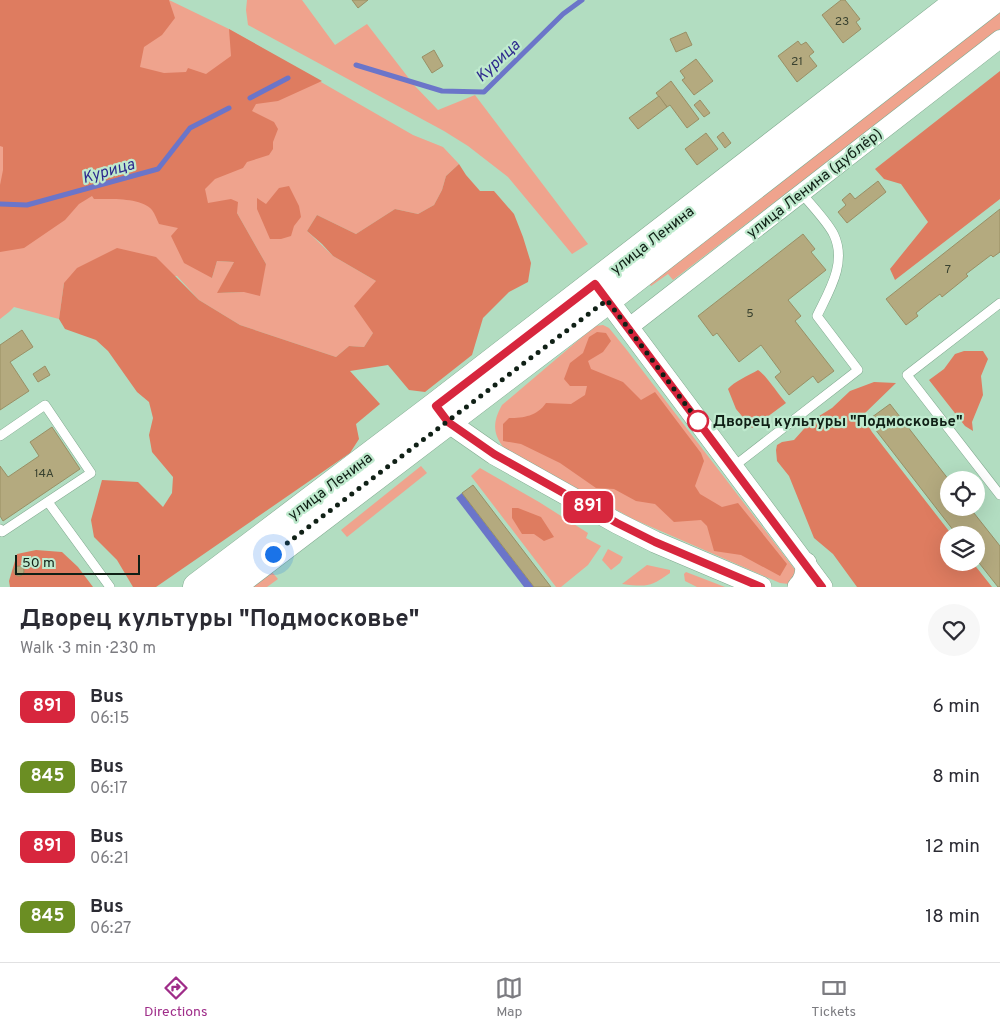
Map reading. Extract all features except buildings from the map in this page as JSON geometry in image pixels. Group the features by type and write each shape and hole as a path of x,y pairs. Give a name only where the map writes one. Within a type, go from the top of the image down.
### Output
{"main road":[{"name":"улица Ленина","path":"601,292 961,0"},
{"name":"улица Ленина","path":"230,587 442,414 601,292 993,0"},
{"name":"улица Ленина","path":"197,587 442,414"}],"street":[{"name":"улица Ленина (дублёр)","path":"628,328 1000,39"},
{"path":"601,292 806,563 822,587"},
{"path":"442,414 494,454 617,523 655,542 761,587"},
{"path":"798,587 803,582 806,574 806,563"}],"lane":[{"path":"733,467 858,370 818,316 837,272 838,248 834,235 801,192"},
{"path":"1000,303 907,375 1000,495"},
{"path":"0,436 45,405 91,473 2,532 0,529"},
{"path":"48,502 110,587"}],"shaded area":[{"path":"0,0 169,0 229,29 413,135 443,147 459,164 446,176 442,190 434,205 418,214 395,209 356,234 317,215 307,231 333,256 376,281 373,333 364,347 349,346 336,357 240,325 199,300 177,276 64,283 59,319 14,307 0,319","holes":["237,213 266,264 244,292 218,293 234,262 217,261 212,278 178,228"]},
{"path":"0,0 169,0 175,18 162,35 144,47 140,67 164,73 186,72 188,68 206,74 231,56 229,29 322,81 278,101 256,104 252,111 274,122 278,129 273,142 273,149 269,155 247,162 243,168 215,179 205,189 208,203 231,199 238,202 237,213 266,264 260,296 244,292 217,293 234,262 217,261 212,278 184,263 171,236 178,228 159,224 152,210 141,203 133,201 94,199 92,196 79,204 65,220 24,248 0,252 0,185 3,170 3,147 0,146"},
{"path":"247,0 302,0 335,45 367,24 414,85 438,110 475,95 588,244 572,254 508,177 468,146 444,131 248,25"},
{"path":"1000,12 1000,29 673,280 668,274 651,286 648,283 770,191"},
{"path":"1000,71 1000,199 895,280 890,269 928,222 901,184 884,179 875,169"},
{"path":"459,164 480,191 494,191 514,214 531,263 528,282 509,292 483,318 472,355 425,392 409,390 388,365 350,371 380,404 356,424 359,439 350,453 156,587 133,587 117,560 94,537 91,520 102,480 138,482 163,507 172,493 173,477 152,452 149,435 153,418 149,402 137,392 108,351 96,340 65,329 59,319 64,283 77,268 117,248 156,257 199,300 240,325 336,357 349,346 364,347 373,333 354,306 376,281 333,256 307,231 317,215 356,234 395,209 418,214 434,205 442,190 446,176"},
{"path":"289,186 299,206 301,217 294,226 291,236 281,239 270,239 257,209 257,198 266,204 279,188"},
{"path":"603,325 609,328 626,349 796,571 796,577 789,584 780,583 633,519 504,448 500,443 495,427 502,405 595,326"},
{"path":"597,332 606,333 611,341 603,352 588,361 591,369 623,382 641,400 655,392 701,453 704,461 695,486 700,494 722,507 738,503 787,564 780,576 741,555 714,551 707,526 701,520 674,522 655,504 636,501 614,489 596,488 560,463 521,444 503,441 503,424 509,418 530,415 539,411 546,403 571,404 585,395 587,386 570,386 564,379 570,363 583,353 589,337"},
{"path":"964,351 983,351 988,359 981,376 983,395 972,422 973,431 965,426 929,380 944,369 955,354"},
{"path":"758,370 786,403 752,428 736,409 728,389"},
{"path":"874,382 896,383 862,416 872,432 945,526 940,526 940,571 979,571 992,587 857,587 833,554 814,538 789,476 777,461 777,445 794,440 811,421 832,408 850,391"},
{"path":"421,466 427,473 347,537 341,530"},
{"path":"480,468 588,533 586,538 601,546 588,565 561,587 556,587 471,476"},
{"path":"512,508 518,508 541,517 554,537 544,541 534,534 522,534 512,518"},
{"path":"608,549 623,557 620,563 611,570 602,560"},
{"path":"36,550 62,552 78,567 93,587 10,587 9,581 17,554"},
{"path":"647,565 670,570 670,573 648,585 622,584"},
{"path":"272,572 278,579 267,587 251,587"},
{"path":"686,572 725,587 697,587 685,581 684,574"}],"water":[{"path":"462,493 534,587 524,587 456,498"}],"waterway":[{"name":"Курица","path":"356,65 442,91 484,92 563,14 582,0"},
{"name":"Курица","path":"250,98 288,78"},
{"name":"Курица","path":"0,204 27,205 158,169 190,128 229,108"}],"bus line":[{"name":"891","path":"761,587 655,542 617,523 494,454 448,422 436,406 595,284 806,563 822,587"}],"place":[{"name":"Дворец культуры \"Подмосковье\"","path":"698,421"}],"route":[{"path":"273,554 607,300 698,421"}]}
